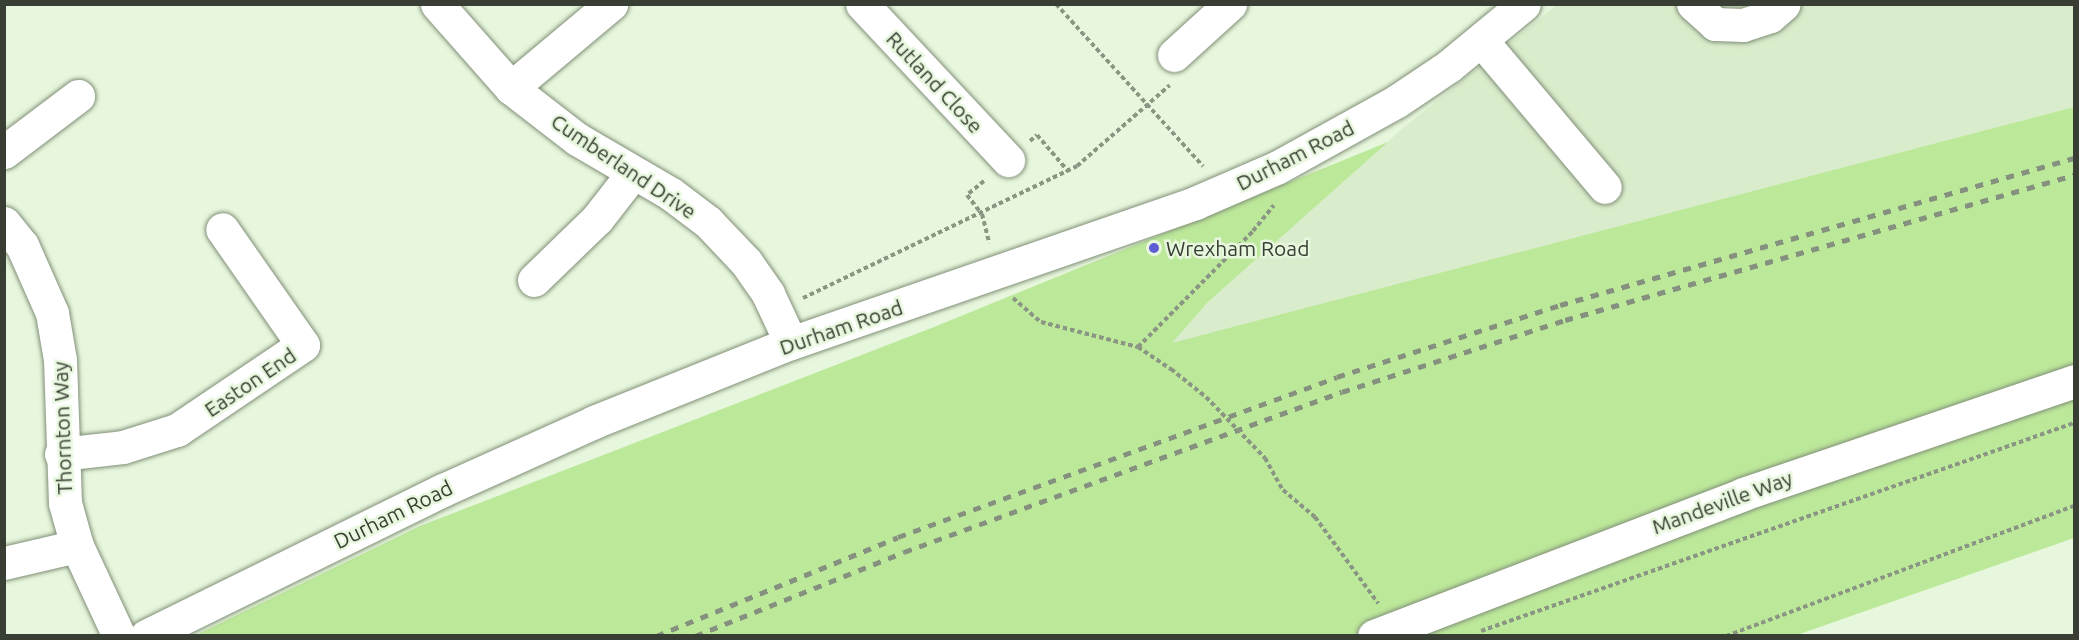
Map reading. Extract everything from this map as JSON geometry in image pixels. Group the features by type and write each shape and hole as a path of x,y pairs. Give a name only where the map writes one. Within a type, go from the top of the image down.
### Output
{"street":[{"name":"Cumberland Drive","path":"437,4 512,88 632,174 671,194 708,222 746,262 776,310 791,343"},
{"path":"512,88 611,4"},
{"name":"Rutland Close","path":"862,4 1008,160"},
{"path":"1174,55 1230,4"},
{"name":"Durham Road","path":"146,636 443,490 594,422 791,343 995,273 1225,190 1278,167 1396,101 1481,40 1524,4"},
{"path":"1693,4 1715,24 1743,25 1770,16 1784,4"},
{"path":"1481,40 1605,187"},
{"path":"4,152 78,96"},
{"path":"534,280 597,219 632,174"},
{"name":"Thornton Way","path":"4,223 22,245 52,313 60,360 61,454 65,503 77,546 119,636"},
{"name":"Easton End","path":"61,454 123,447 177,430 303,345 222,230"},
{"name":"Mandeville Way","path":"1384,631 1743,494 2074,381"},
{"path":"4,563 77,546"}],"path":[{"path":"1056,4 1225,190"},
{"path":"776,310 982,214 1077,166 1148,105"},
{"path":"1008,160 967,195 982,214 995,273 1010,296 1041,321 1138,347 1171,369 1206,397 1264,458 1283,490 1315,517 1384,631"},
{"path":"1138,347 1253,231 1281,196"},
{"path":"1469,636 2074,423"},
{"path":"1726,636 2074,506"}],"shaded area":[{"path":"1557,5 2074,5 2074,107 1171,344 1208,302 1403,128"}],"green space":[{"path":"2074,107 2074,538 1797,635 194,636 420,526 934,327 1388,142 1208,302 1172,343"}],"railway":[{"path":"656,636 898,537 1337,377 1560,305 2074,158"},
{"path":"695,636 904,552 1342,392 1565,320 2074,175"}],"place":[{"name":"Wrexham Road","path":"1154,248"}]}
